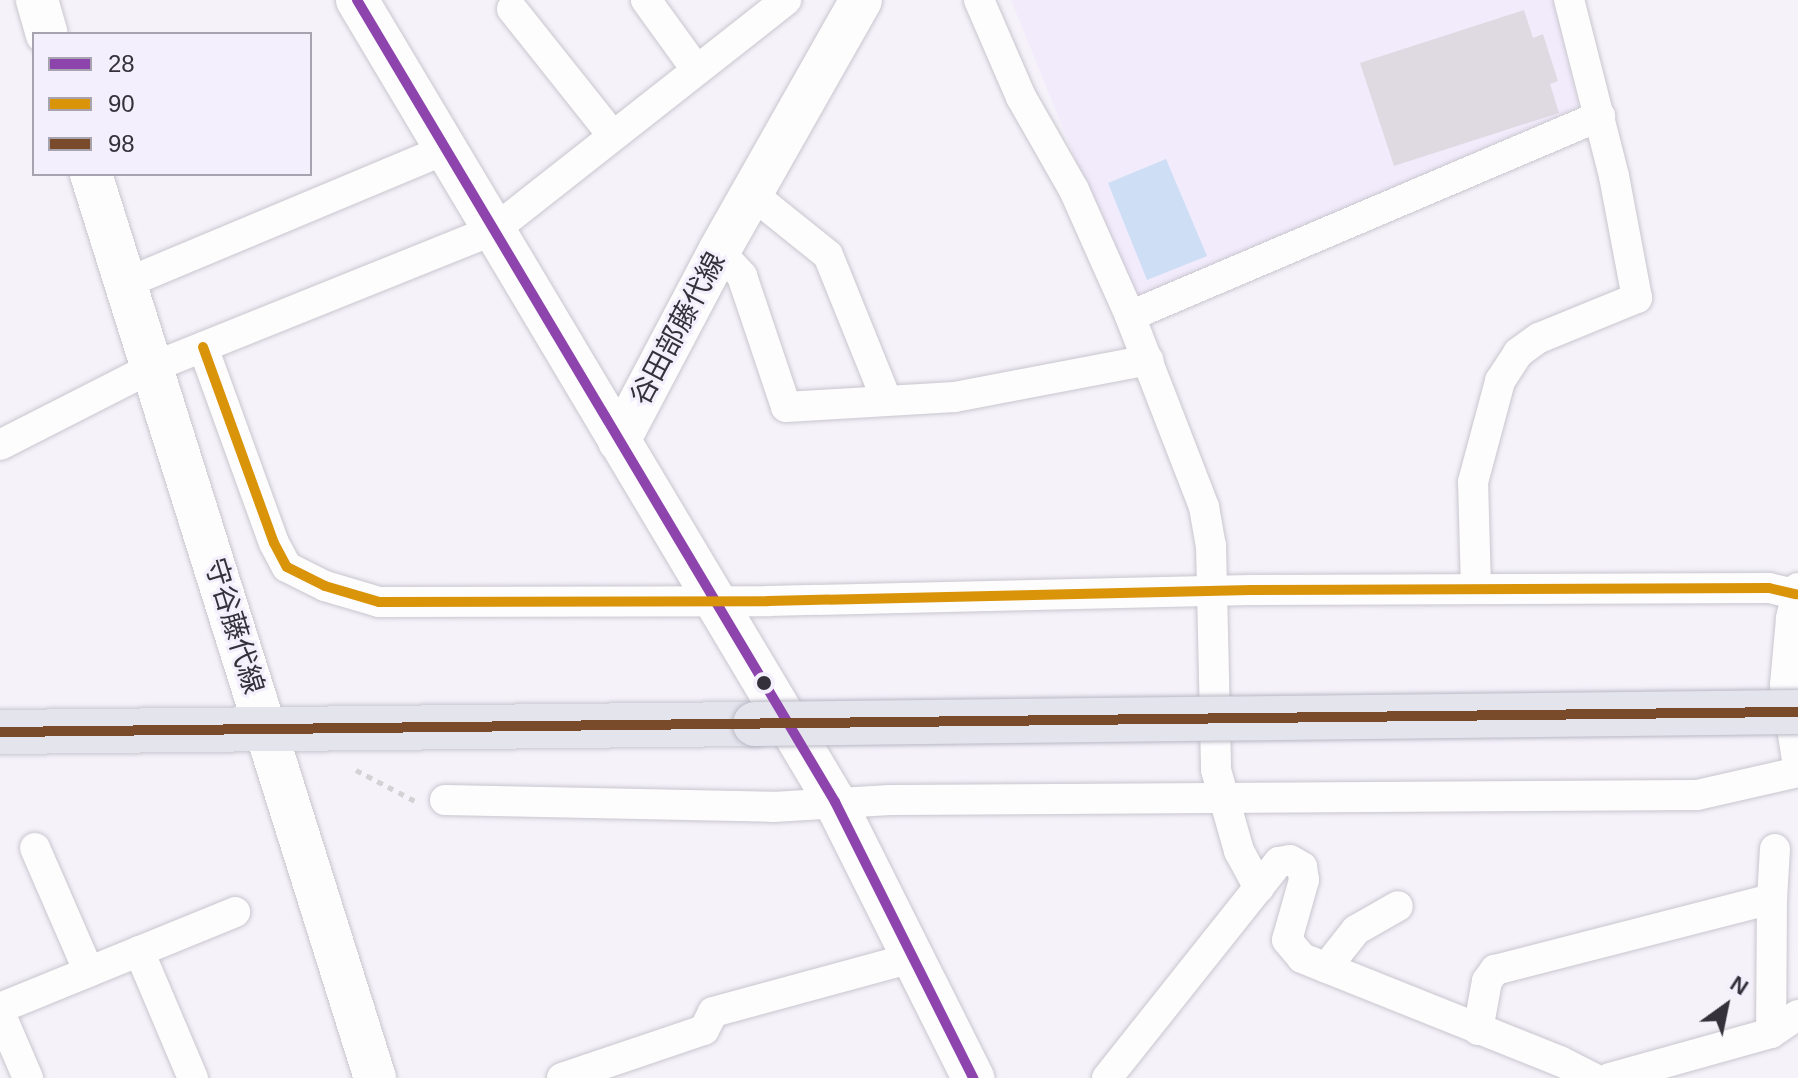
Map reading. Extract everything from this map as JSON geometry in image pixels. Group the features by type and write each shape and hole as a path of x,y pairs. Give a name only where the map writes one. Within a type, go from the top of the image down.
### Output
{"highway":[{"path":"0,732 1798,712"}],"main road":[{"path":"37,0 46,32"},
{"path":"357,0 835,802 973,1078"},
{"name":"谷田部藤代線","path":"619,441 719,251 861,0"},
{"name":"守谷藤代線","path":"92,176 375,1078"}],"street":[{"path":"646,0 696,69"},
{"path":"979,0 1021,97 1074,190 1130,316 1204,507 1211,545 1216,770 1239,851 1259,888"},
{"path":"1476,588 1473,482 1500,381 1518,353 1539,338 1637,298 1600,116 1569,0"},
{"path":"0,445 153,367 494,230 773,4"},
{"path":"512,9 613,136"},
{"path":"1130,316 1600,116"},
{"path":"126,283 446,149"},
{"path":"752,194 828,255 887,401"},
{"path":"719,251 742,276 786,407 955,397 1149,360"},
{"path":"203,347 274,543 287,567 325,586 379,602 715,602 1212,590 1769,588 1797,591 1785,685 1798,766"},
{"path":"434,803 773,807 835,802 1697,795 1798,772"},
{"path":"35,848 89,972"},
{"path":"1771,1033 1775,849"},
{"path":"1107,1078 1279,862 1290,860 1302,867 1304,880 1287,940 1302,958 1560,1061 1593,1078"},
{"path":"1478,1030 1487,981 1495,970 1772,899"},
{"path":"1326,968 1356,930 1398,906"},
{"path":"28,1078 0,1011 235,912"},
{"path":"139,951 193,1078"},
{"path":"562,1078 704,1030 713,1012 915,957"},
{"path":"1610,1078 1771,1033 1798,1015"}],"path":[{"path":"356,770 384,787 434,803"}],"shaded area":[{"path":"1011,0 1553,0 1579,107 1133,301"}],"water":[{"path":"1166,159 1207,256 1147,280 1108,183"}],"building":[{"path":"1524,10 1533,38 1543,34 1558,81 1550,84 1559,113 1394,166 1360,63"}],"transit line":[{"name":"28","path":"357,0 835,802 973,1078"},
{"name":"90","path":"203,347 274,543 287,567 325,586 379,602 768,601 1251,590 1769,588 1796,594"},
{"name":"98","path":"0,732 1798,712"}]}
